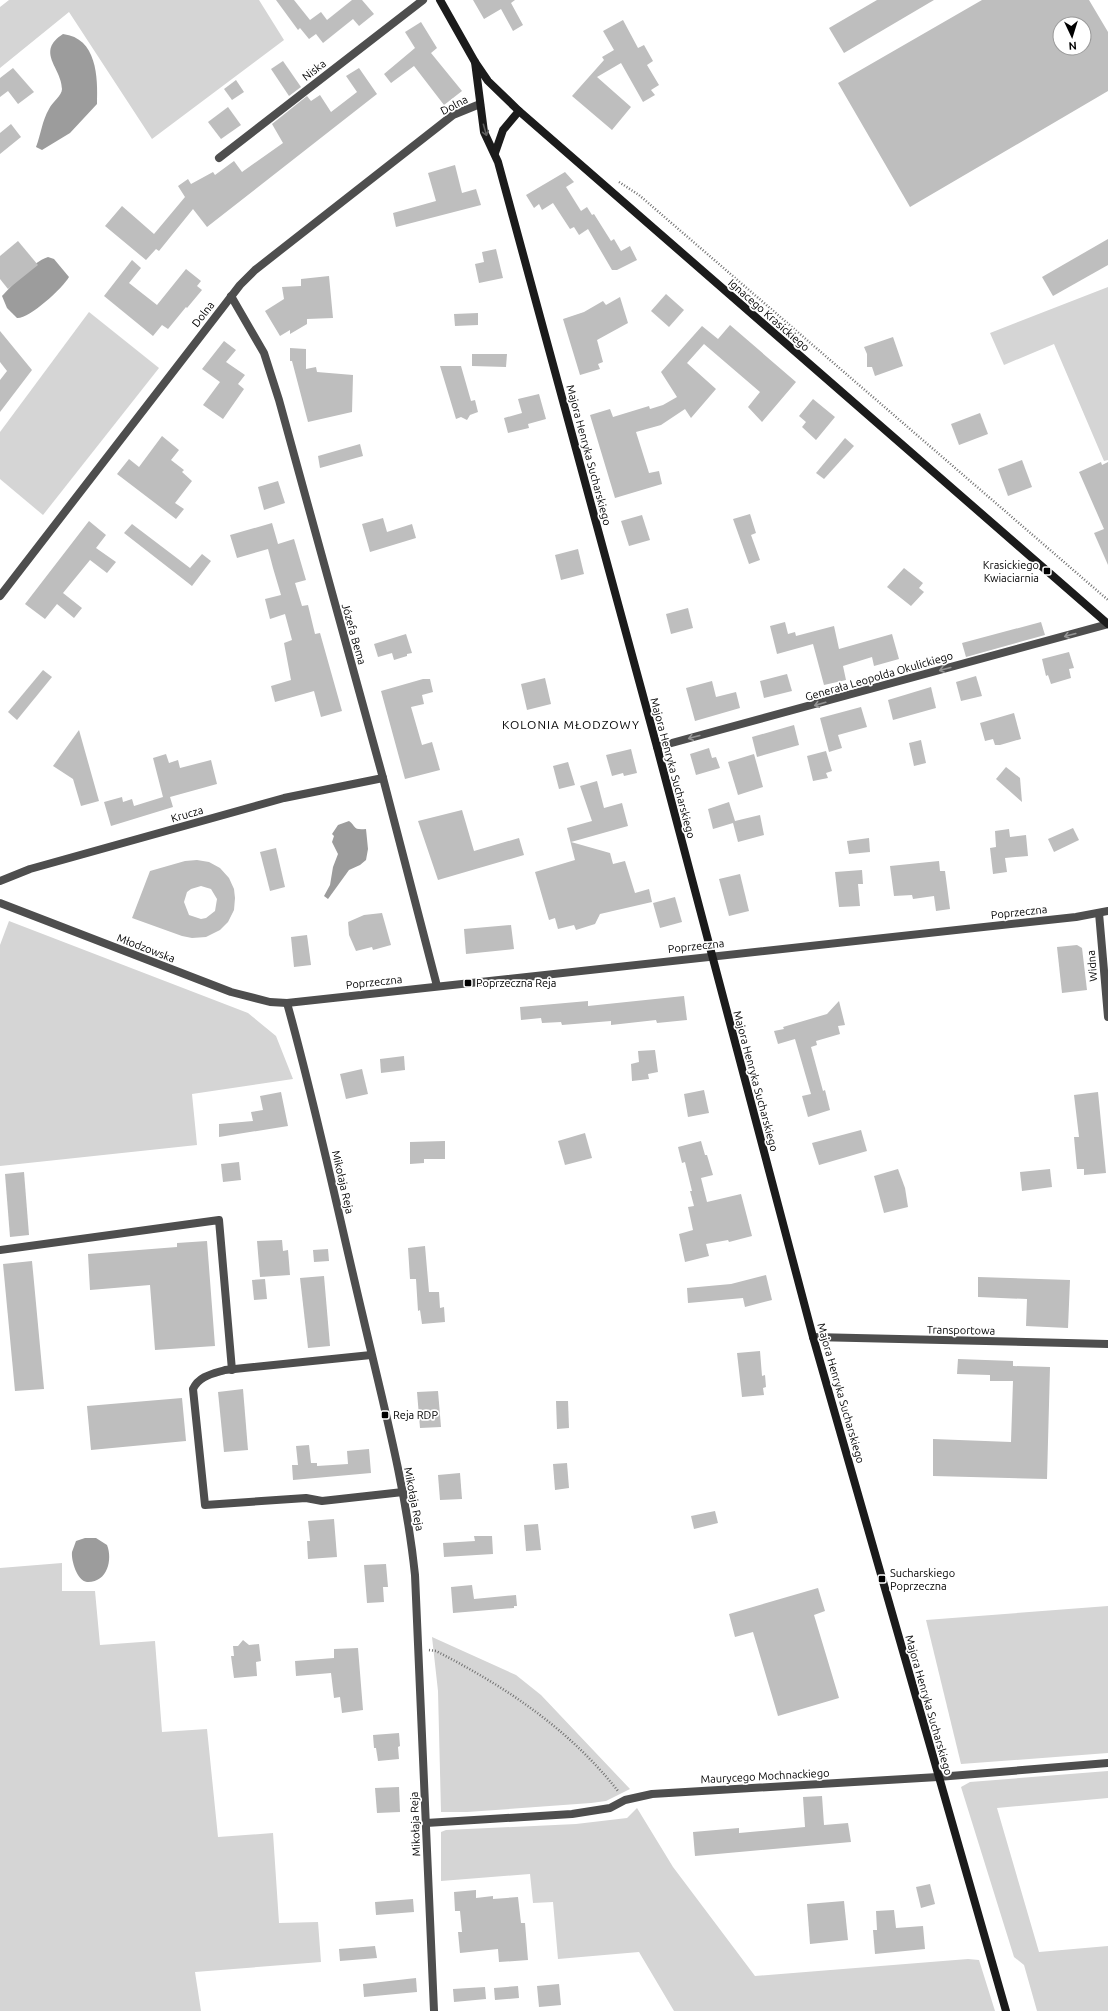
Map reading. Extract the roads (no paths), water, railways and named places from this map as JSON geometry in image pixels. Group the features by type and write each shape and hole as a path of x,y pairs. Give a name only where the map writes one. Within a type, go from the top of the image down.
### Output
{"street":[{"name":"Niska","path":"219,158 423,0"},
{"name":"Ignacego Krasickiego","path":"440,0 475,62 488,81 519,111 1108,624"},
{"name":"Majora Henryka Sucharskiego","path":"475,62 484,132 496,153 657,747 711,956 813,1337 1006,2011"},
{"name":"Dolna","path":"0,596 231,296 255,270 439,126 453,116 480,104"},
{"path":"496,153 503,130 519,111"},
{"name":"Józefa Bema","path":"231,296 264,353 279,400 383,778 438,986"},
{"name":"Generała Leopolda Okulickiego","path":"657,747 1108,624"},
{"name":"Krucza","path":"0,881 30,869 284,798 383,778"},
{"name":"Młodzowska","path":"0,902 231,992 270,1002 287,1003"},
{"name":"Poprzeczna","path":"287,1003 711,956 1076,918 1108,911"},
{"name":"Widna","path":"1099,913 1108,1017"},
{"name":"Mikołaja Reja","path":"287,1003 315,1113 403,1492 410,1535 415,1575 434,2011"},
{"path":"0,1250 219,1220 232,1370"},
{"name":"Transportowa","path":"813,1337 1108,1344"},
{"path":"371,1355 232,1370 208,1375 196,1381 193,1389 205,1505 306,1498 322,1501 403,1492"},
{"name":"Maurycego Mochnackiego","path":"426,1823 572,1814 610,1808 625,1800 652,1794 938,1777 1108,1763"}],"place":[{"name":"Krasickiego Kwiaciarnia","path":"1047,571"},
{"name":"Poprzeczna Reja","path":"468,983"},
{"name":"Reja RDP","path":"385,1415"},
{"name":"Sucharskiego Poprzeczna","path":"882,1579"}],"district":[{"name":"KOLONIA MŁODZOWY","path":"571,724"}]}
